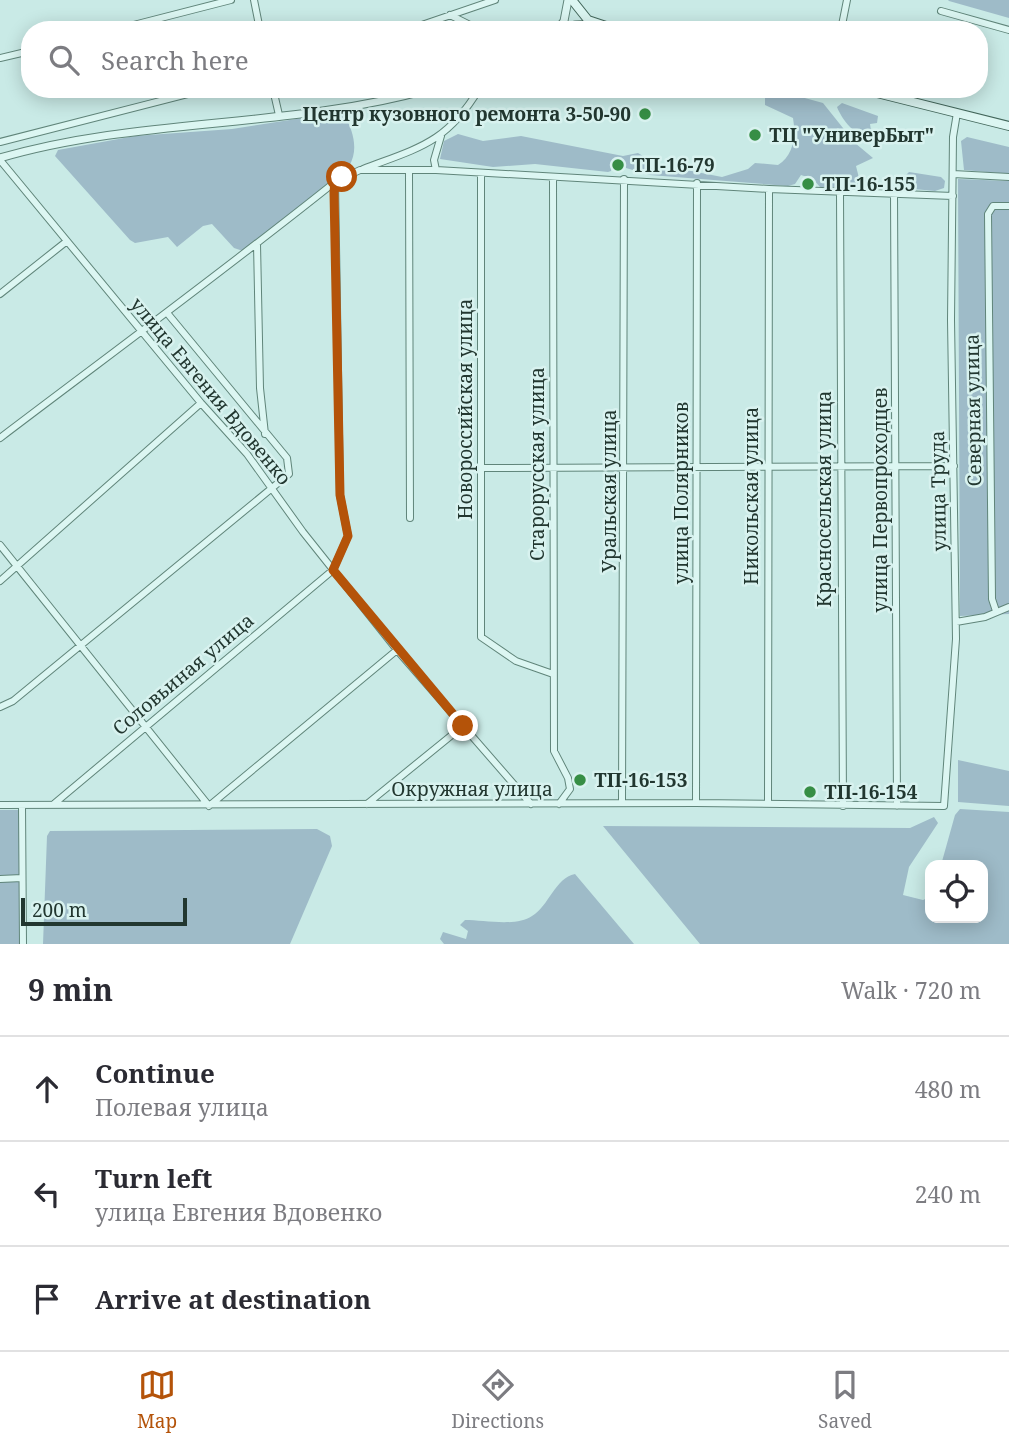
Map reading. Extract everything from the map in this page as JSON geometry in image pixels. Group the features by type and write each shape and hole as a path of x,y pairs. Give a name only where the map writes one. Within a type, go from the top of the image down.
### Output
{"main road":[{"path":"570,0 582,16 591,21"},
{"path":"897,98 1009,126"}],"street":[{"path":"149,21 231,0"},
{"path":"254,0 258,21"},
{"path":"433,21 495,0"},
{"path":"564,21 570,0"},
{"path":"843,21 847,0"},
{"path":"941,11 977,21"},
{"path":"450,15 462,21"},
{"path":"988,24 1009,30"},
{"path":"0,58 21,53"},
{"path":"0,142 172,98"},
{"path":"275,98 279,115"},
{"path":"0,159 120,133 231,123 393,98"},
{"path":"0,438 141,331 168,314 335,182 441,136 455,125 473,98"},
{"name":"улица Труда","path":"944,806 955,681 953,174 957,113"},
{"path":"436,170 434,160 441,136"},
{"name":"улица Евгения Вдовенко","path":"0,159 201,403 247,454 333,570 397,650 531,804"},
{"path":"360,170 436,170 840,193 953,196"},
{"path":"409,170 410,518"},
{"name":"Новороссийская улица","path":"481,174 481,637 516,661 553,674"},
{"path":"953,174 1009,177"},
{"name":"Старорусская улица","path":"553,177 554,751 570,783 568,795 559,804"},
{"name":"Уральская улица","path":"622,803 625,179"},
{"path":"333,570 348,536 340,495 335,182"},
{"name":"улица Полярников","path":"695,803 697,183"},
{"name":"Никольская улица","path":"768,803 766,466 769,189"},
{"name":"Красносельская улица","path":"840,193 839,466 843,806"},
{"name":"улица Первопроходцев","path":"894,194 897,806"},
{"name":"Северная улица","path":"996,611 992,599 989,454 990,208 1009,206"},
{"path":"0,294 67,240"},
{"path":"257,244 260,388 265,435"},
{"path":"0,707 13,701 286,479 289,463 168,314"},
{"path":"0,581 201,403"},
{"path":"481,468 954,466"},
{"path":"0,545 209,806 397,650"},
{"name":"Соловьиная улица","path":"55,803 333,570"},
{"path":"956,622 985,617 1009,607"},
{"path":"367,804 463,726"},
{"name":"Окружная улица","path":"0,805 768,803 944,806"},
{"path":"22,805 23,944"},
{"path":"0,879 22,878"}],"shaded area":[{"path":"1009,0 1009,18 949,1"},
{"path":"765,98 805,98 823,103 855,143 873,158 856,166 859,178 876,183 861,189 820,187 813,179 801,175 795,184 788,186 650,175 626,168 619,159 612,160 611,171 608,172 535,164 493,167 440,159 444,141 458,134 483,141 521,136 623,156 638,153 656,164 722,177 748,169 755,163 778,165 788,156 794,138 793,118 765,105"},
{"path":"842,103 878,116 877,123 870,124 872,137 861,135 846,123 837,107"},
{"path":"335,113 345,116 352,134 354,154 349,166 243,251 234,248 212,224 203,226 177,247 168,237 135,243 55,156 58,150 135,136 232,129"},
{"path":"967,137 1009,147 1009,174 964,170 961,141"},
{"path":"909,172 941,177 945,181 944,188 935,191 903,188 899,182"},
{"path":"958,179 1009,181 1009,614 960,616"},
{"path":"958,760 1009,771 1009,806 958,802"},
{"path":"960,809 1009,812 1009,944 700,944 603,826 910,828 934,817 938,823 909,867 903,895 925,899 925,923 988,923 988,860 942,860 955,815"},
{"path":"0,810 25,810 26,944 0,944"},
{"path":"317,829 330,836 332,846 290,944 43,944 47,836 50,831"},
{"path":"575,874 634,944 444,944 440,939 443,932 466,939 468,931 460,925 465,920 509,922 532,916 562,881"}],"place":[{"name":"Центр кузовного ремонта 3-50-90","path":"645,114"},
{"name":"ТЦ \"УниверБыт\"","path":"755,135"},
{"name":"ТП-16-79","path":"618,165"},
{"name":"ТП-16-155","path":"808,184"},
{"name":"ТП-16-153","path":"580,780"},
{"name":"ТП-16-154","path":"810,792"}],"route":[{"path":"342,177 335,182 334,192 340,495 348,536 333,570 463,726"}]}
